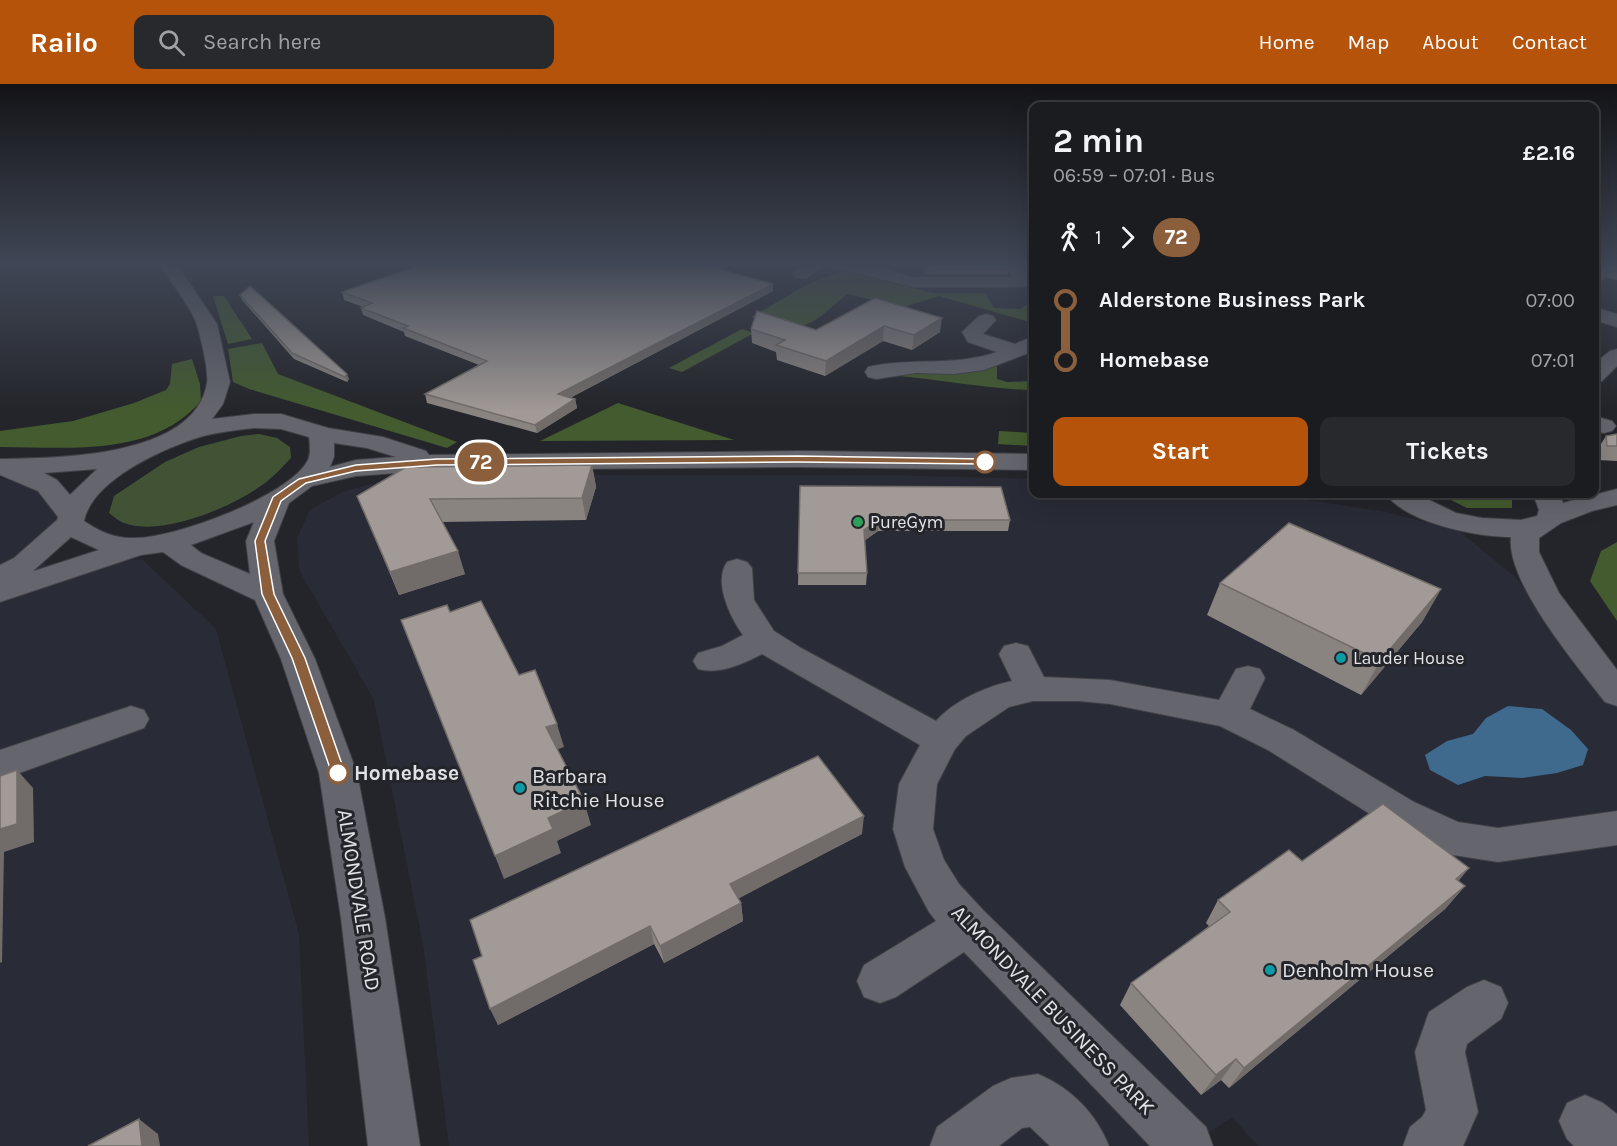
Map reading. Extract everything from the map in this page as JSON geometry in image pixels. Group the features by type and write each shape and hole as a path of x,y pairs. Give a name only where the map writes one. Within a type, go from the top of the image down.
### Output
{"street":[{"path":"181,435 198,421 212,404 219,382 207,324 200,313"},
{"path":"1599,315 1617,321"},
{"path":"986,320 975,327 972,332 975,338 1025,347"},
{"path":"876,372 916,367 954,368 984,364 1025,347"},
{"path":"1599,371 1617,354"},
{"path":"219,382 252,411 277,421 304,426 320,433 362,439 437,462"},
{"path":"0,578 24,564 70,519 84,495 101,478 140,453 181,435 237,423 277,421"},
{"path":"0,468 45,482 57,493 70,519 87,537 110,545 138,547 170,544 247,514 277,499 303,481 318,465 323,451 320,433"},
{"path":"0,468 71,465 140,453"},
{"path":"303,481 356,468 437,462 798,459 1029,462"},
{"path":"1599,492 1617,496"},
{"path":"1408,499 1453,521 1473,526 1516,530 1543,513 1617,496"},
{"name":"ALMONDVALE ROAD","path":"277,499 260,541 268,594 298,658 338,773 363,918 394,1146"},
{"path":"1543,513 1525,538 1525,556 1551,604 1591,663 1617,693"},
{"path":"1473,526 1508,557 1551,604"},
{"path":"170,544 191,559 268,594"},
{"path":"0,592 73,566 138,547"},
{"path":"736,568 739,600 750,622 763,639 789,656 941,740"},
{"path":"710,661 735,654 763,639"},
{"name":"ALMONDVALE BUSINESS PARK","path":"1186,1146 968,926 944,898 926,867 913,829 918,783 941,740 975,710 999,698 1024,672 1079,688 1187,705 1229,715 1281,740 1401,813 1453,838 1497,844 1617,828"},
{"path":"1229,715 1248,678"},
{"path":"0,765 131,719"},
{"path":"880,981 968,926"},
{"path":"1429,1146 1441,1136 1452,1112 1440,1052 1446,1029 1484,1003"},
{"path":"956,1146 1011,1104 1038,1100 1067,1125 1083,1146"}],"shaded area":[{"path":"997,313 1029,313 1029,322"},
{"path":"885,475 1029,479 1029,498 1293,498 1381,511 1458,530 1515,577 1617,705 1617,1146 1258,1146 1232,1117 1189,1146 449,1146 423,944 374,700 299,570 297,538 310,510 342,492 397,477"},
{"path":"0,478 40,488 58,519 44,565 142,559 216,629 299,934 309,1146 0,1146"}],"green space":[{"path":"218,313 235,313 252,339 228,344"},
{"path":"759,313 825,313 812,322 794,327 751,317"},
{"path":"997,313 1029,313 1029,322"},
{"path":"742,329 754,333 682,372 669,368"},
{"path":"262,343 278,374 457,442 447,448 249,389 233,382 228,349"},
{"path":"192,359 200,384 201,401 181,419 158,432 134,441 108,445 53,448 0,447 0,431 73,421 134,403 166,390 170,384 172,364"},
{"path":"997,364 997,379 1007,382 1029,381 1029,390 899,376 896,372"},
{"path":"618,403 734,440 540,441"},
{"path":"999,431 1029,433 1029,446 998,444"},
{"path":"259,434 277,438 290,447 291,458 271,478 240,498 198,517 155,526 136,526 120,521 109,513 114,496 165,462 199,447 241,436"},
{"path":"1447,498 1512,498 1512,508 1467,508"},
{"path":"1617,542 1617,621 1590,581 1601,551"}],"water":[{"path":"1508,706 1542,709 1571,730 1588,749 1583,765 1557,773 1523,778 1485,776 1458,785 1430,770 1425,755 1447,741 1473,734 1486,718"}],"building":[{"path":"256,313 279,313 347,374 345,377 292,353"},
{"path":"373,313 717,313 558,394 575,399 535,425 425,394 487,361 403,328 408,326"},
{"path":"756,313 762,313 816,330 848,313 924,313 942,318 914,335 884,326 826,361 776,345 785,340 751,329"},
{"path":"1617,434 1617,446 1607,446 1606,436"},
{"path":"592,465 582,498 430,499 458,551 390,572 357,496 406,467"},
{"path":"800,486 1001,487 1010,520 879,520 864,530 867,573 798,573"},
{"path":"1289,523 1441,589 1380,661 1220,583"},
{"name":"Barbara Ritchie House","path":"481,601 519,675 535,670 557,724 546,727 584,801 548,818 553,829 495,856 401,620 447,605 450,612"},
{"path":"818,756 864,816 730,884 741,903 660,946 650,926 490,1009 473,960 482,956 470,920"},
{"path":"17,770 17,824 0,829 0,776"},
{"name":"Denholm House","path":"1383,804 1469,868 1456,879 1465,886 1244,1068 1236,1059 1216,1075 1131,983 1230,912 1218,900 1289,850 1302,861"},
{"path":"139,1119 142,1146 88,1146"}],"bus line":[{"name":"72","path":"338,773 298,658 268,594 260,541 262,531 277,499 303,481 356,468 437,462 798,459 985,462"}],"place":[{"name":"PureGym","path":"858,522"},
{"name":"Lauder House","path":"1341,658"},
{"name":"Homebase","path":"338,773"},
{"name":"Barbara Ritchie House","path":"520,788"},
{"name":"Denholm House","path":"1270,970"}]}
